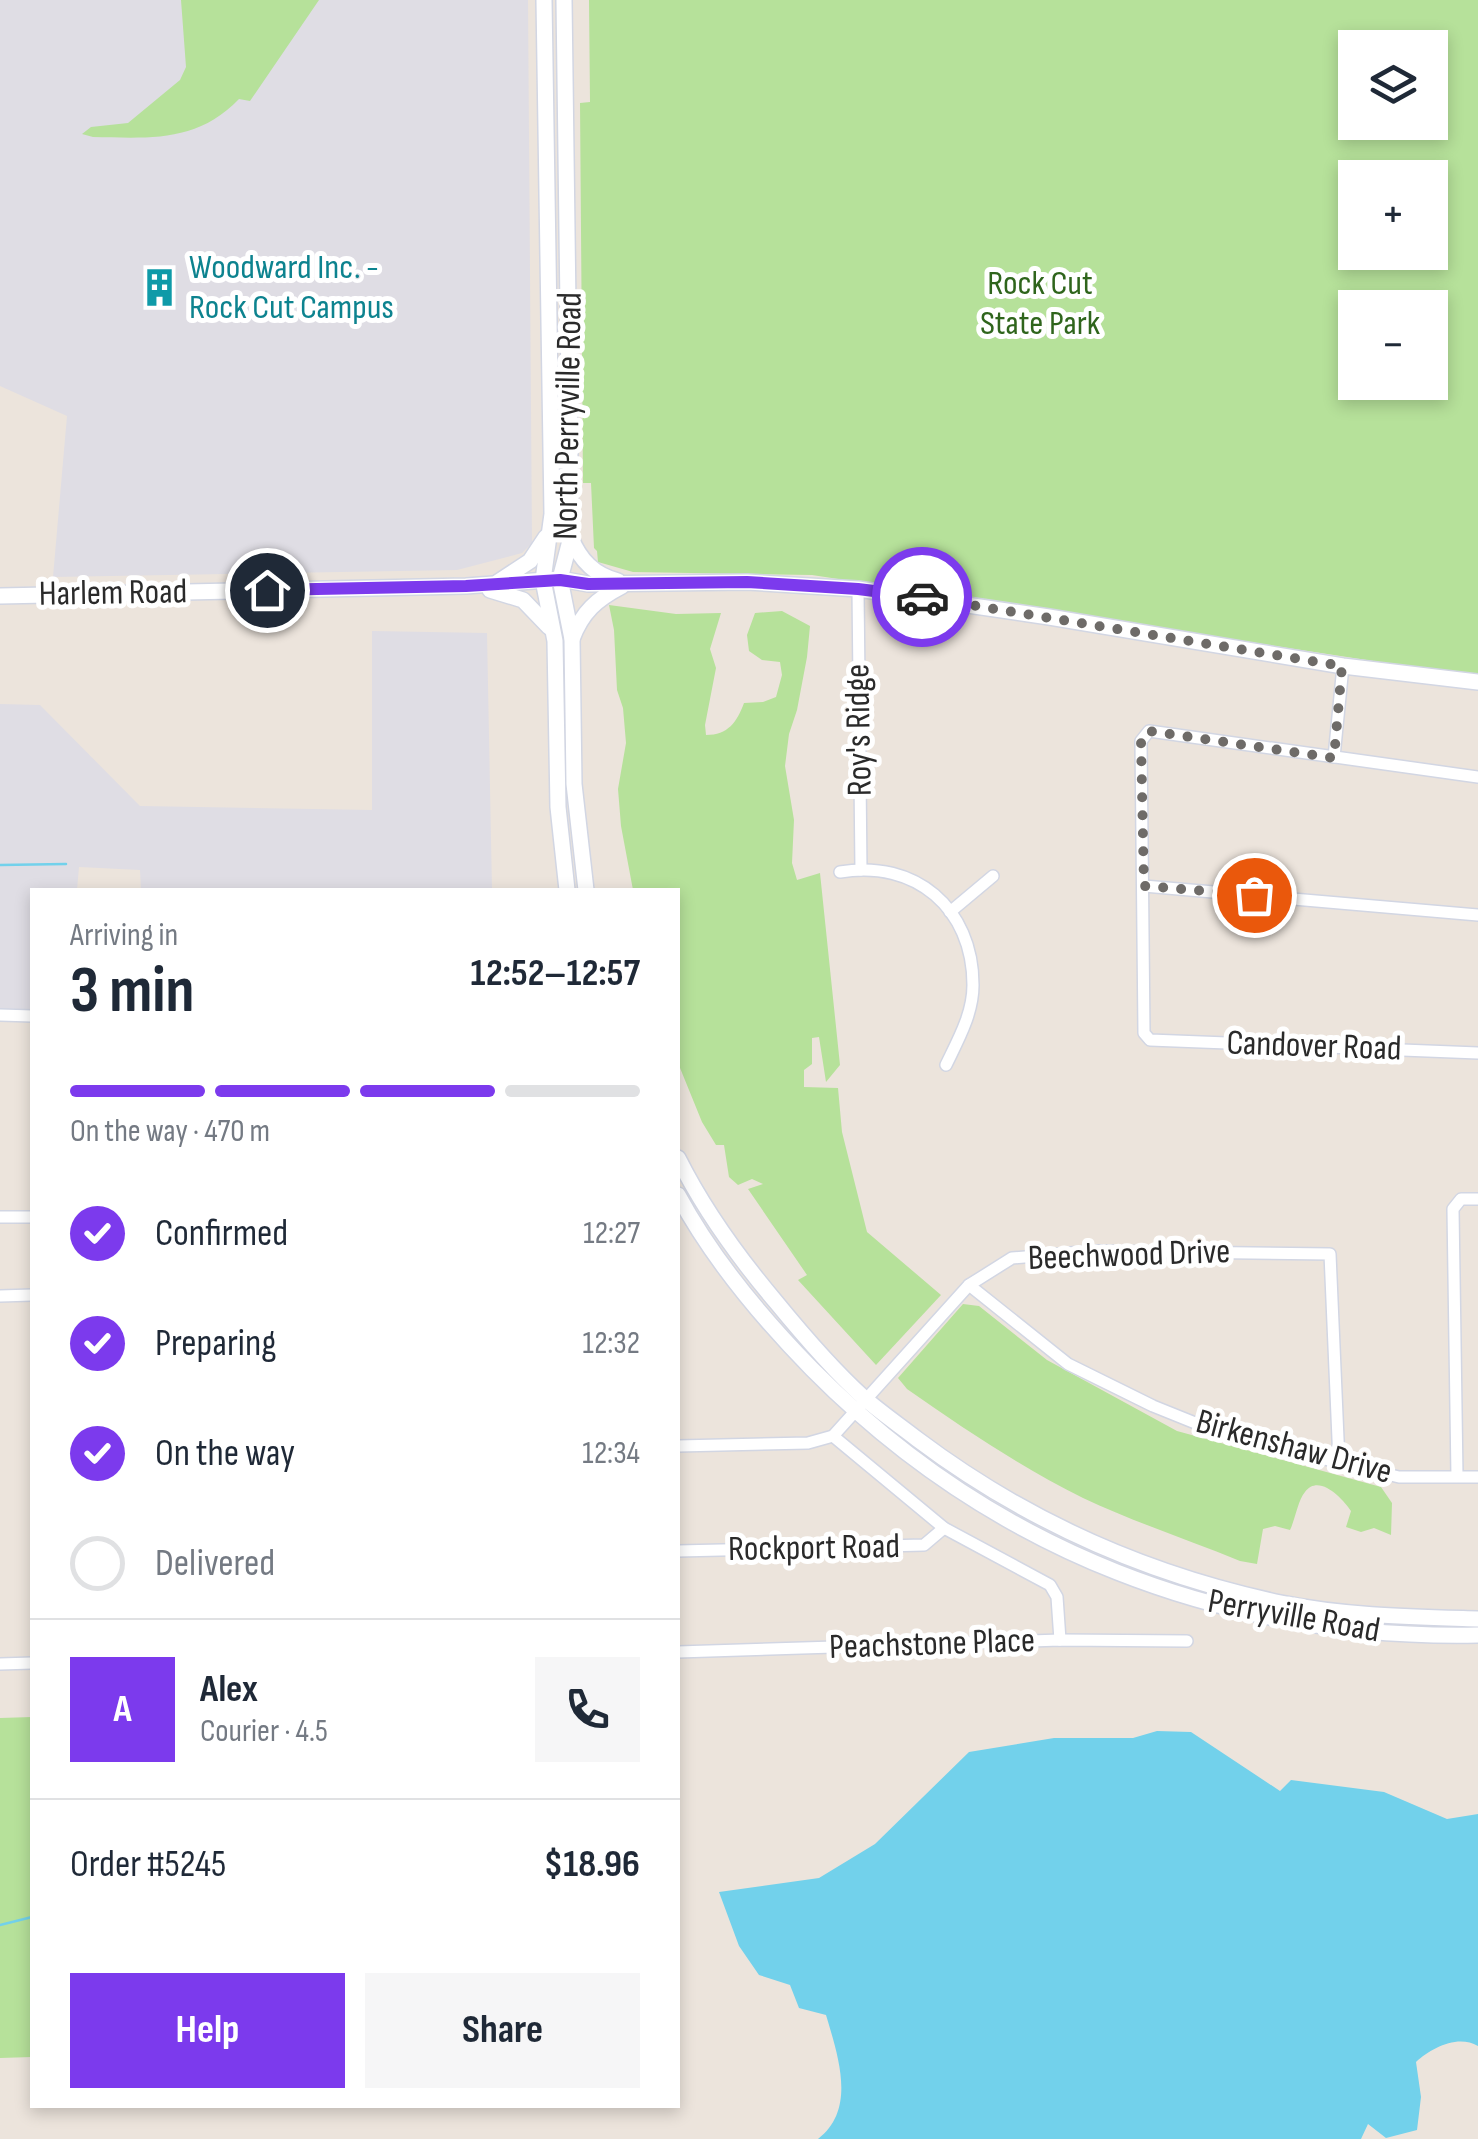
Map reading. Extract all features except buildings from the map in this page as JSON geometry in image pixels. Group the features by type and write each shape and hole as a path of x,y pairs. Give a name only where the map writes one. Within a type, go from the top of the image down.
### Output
{"main road":[{"name":"North Perryville Road","path":"544,0 552,514 543,580 554,641 558,807 568,888"},
{"name":"North Perryville Road","path":"564,0 571,537 560,580 572,639 574,784 586,888"},
{"path":"466,586 497,582 530,560 540,549 552,514"},
{"path":"571,537 591,569 626,584"},
{"name":"Harlem Road","path":"0,596 466,586 543,580 588,584 747,582 858,589 1342,666 1478,682"},
{"path":"572,639 579,621 592,605 626,584"},
{"path":"466,586 523,600 545,620 554,641"},
{"path":"680,1161 738,1256 859,1405"},
{"path":"680,1199 754,1306 859,1405"},
{"name":"Perryville Road","path":"859,1405 1043,1520 1125,1557 1208,1585 1284,1604 1371,1616 1478,1619"},
{"name":"Perryville Road","path":"859,1405 945,1482 1005,1520 1114,1572 1210,1604 1320,1627 1384,1634 1478,1635"}],"street":[{"name":"Roy's Ridge","path":"858,589 861,870"},
{"path":"1334,758 1342,666"},
{"path":"1478,778 1149,731 1141,741 1144,886 1478,914"},
{"path":"840,872 894,873 918,881 937,894 962,929 973,984 965,1026 946,1065"},
{"path":"950,912 993,876"},
{"name":"Candover Road","path":"1144,886 1144,1033 1150,1040 1478,1053"},
{"path":"0,1015 30,1016"},
{"path":"1457,1476 1453,1209 1461,1199 1478,1199"},
{"path":"0,1217 30,1217"},
{"name":"Beechwood Drive","path":"833,1436 969,1285 1012,1258 1093,1251 1330,1254 1339,1462"},
{"name":"Birkenshaw Drive","path":"969,1285 1068,1364 1225,1436 1399,1478 1478,1476"},
{"path":"0,1296 30,1295"},
{"path":"680,1446 808,1443 833,1436 944,1528 1050,1585 1058,1597 1060,1640"},
{"name":"Rockport Road","path":"680,1551 924,1545 944,1528"},
{"name":"Peachstone Place","path":"680,1652 1187,1640"},
{"path":"0,1664 30,1662"}],"shaded area":[{"path":"0,0 528,0 532,543 522,553 457,570 53,577 67,416 0,386"},
{"path":"372,631 487,633 492,888 141,888 140,870 79,867 77,888 30,888 30,1011 0,1011 0,704 40,705 140,806 372,810"}],"green space":[{"path":"181,0 319,0 250,101 239,99 206,124 171,135 134,138 82,134 91,127 128,123 180,80 186,67"},
{"name":"Rock Cut State Park","path":"589,0 1478,0 1478,677 812,575 633,572 598,562 591,483 583,483 580,103 590,102"},
{"path":"609,605 676,614 721,613 710,649 716,668 706,735 731,726 744,703 776,697 782,675 780,662 762,660 749,651 747,635 755,613 782,611 810,626 785,766 794,820 792,863 797,880 820,873 840,1065 826,1082 819,1037 812,1038 812,1064 804,1070 804,1087 838,1088 842,1132 867,1232 941,1295 876,1365 798,1280 807,1275 748,1189 763,1184 752,1179 738,1185 729,1177 724,1145 716,1145 702,1122 680,1068 680,888 633,888 618,789 626,743 617,690"},
{"path":"963,1304 979,1306 1047,1360 1177,1431 1381,1487 1392,1503 1391,1535 1374,1528 1361,1532 1346,1527 1351,1511 1330,1490 1317,1485 1303,1496 1290,1530 1275,1526 1263,1529 1257,1564 1142,1523 1060,1486 950,1419 907,1389 898,1378"},
{"path":"30,1717 30,2057 0,2058 0,1718"}],"water":[{"path":"1157,1731 1191,1732 1280,1791 1291,1780 1384,1792 1447,1819 1478,1814 1478,2046 1462,2041 1445,2044 1416,2062 1421,2097 1417,2130 1386,2138 1368,2124 1361,2139 818,2139 830,2127 841,2097 839,2064 826,2015 799,2008 790,1985 759,1975 739,1946 719,1892 819,1878 875,1844 969,1752 1054,1738 1133,1738"}],"waterway":[{"path":"0,865 66,864"},
{"path":"0,1925 30,1918"}],"way so far":[{"path":"922,597 1342,666 1334,758 1149,731 1141,741 1144,886 1254,895"}],"place":[{"name":"Woodward Inc. - Rock Cut Campus","path":"159,287"}],"route":[{"path":"267,590 560,580 588,584 747,582 922,597"}]}
